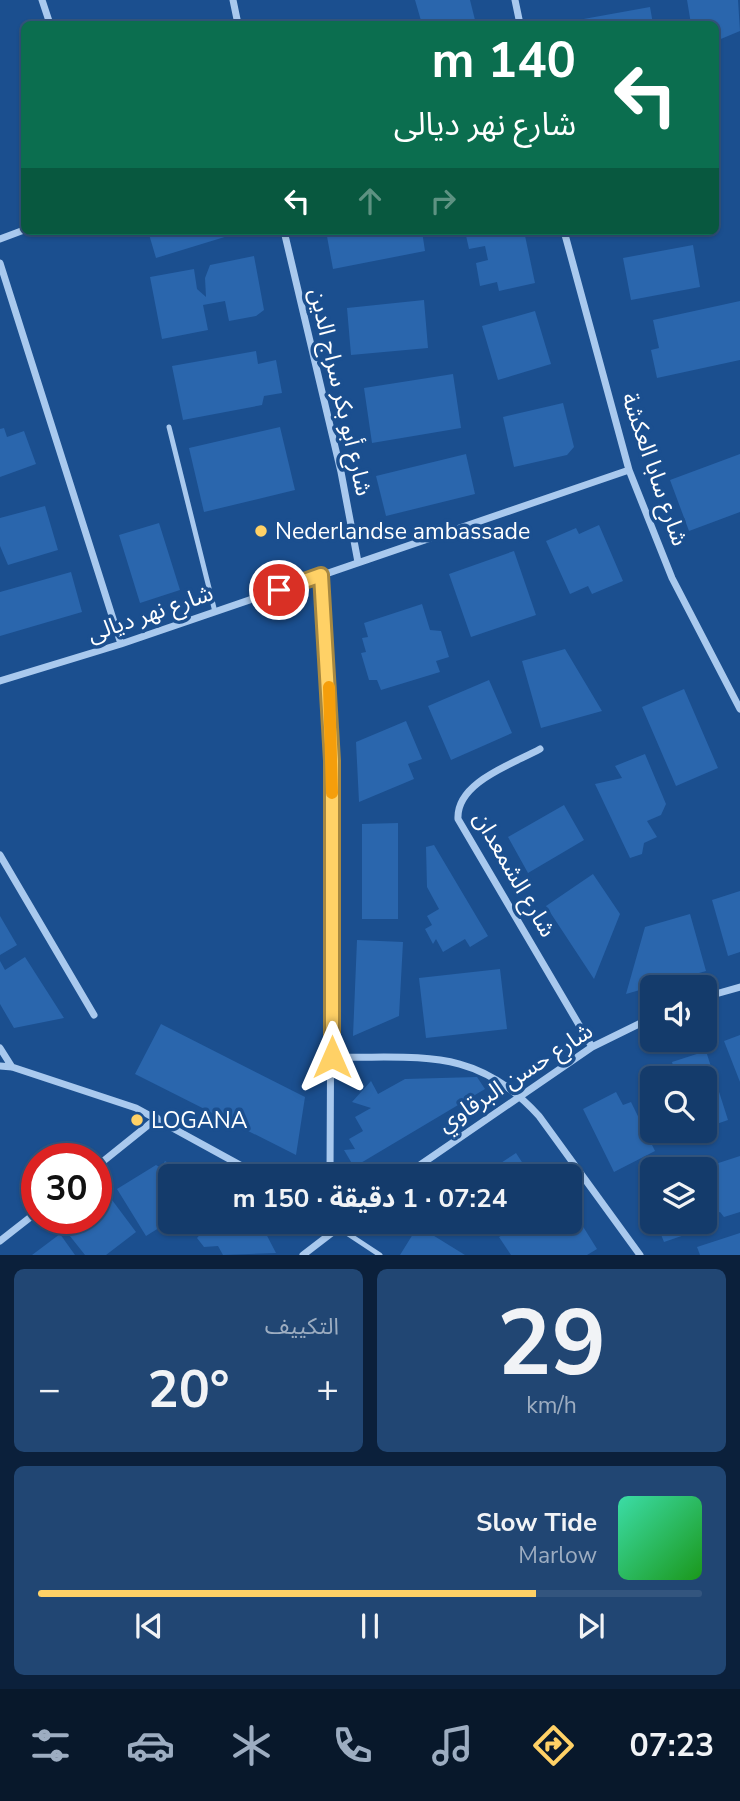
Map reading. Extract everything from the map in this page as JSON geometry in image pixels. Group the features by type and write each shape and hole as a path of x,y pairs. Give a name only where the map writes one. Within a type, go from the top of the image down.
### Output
{"street":[{"path":"42,0 49,21"},
{"path":"233,0 237,21"},
{"path":"515,0 519,21"},
{"path":"0,239 21,231"},
{"name":"شارع أبو بكر سراج الدين","path":"285,235 341,472 358,562"},
{"name":"شارع سابا العكشة","path":"565,235 629,470 672,578 740,709"},
{"path":"0,263 121,644"},
{"name":"شارع نهر ديالى","path":"0,681 121,644 629,470"},
{"path":"321,575 332,761 330,1164"},
{"name":"شارع الشمعدان","path":"540,749 469,791 459,803 458,819 592,1047"},
{"path":"0,855 94,1015"},
{"path":"717,994 740,987"},
{"name":"شارع حسن البرقاوي","path":"421,1164 592,1047 640,1023"},
{"path":"0,1048 12,1067"},
{"path":"332,1057 430,1058 454,1062 494,1076 520,1095 585,1178 640,1255"},
{"path":"0,1066 12,1067 157,1118 239,1164"},
{"path":"112,1154 157,1118"},
{"path":"0,1241 21,1225"},
{"path":"303,1255 331,1234"}],"lane":[{"path":"169,427 215,612"},
{"path":"348,1234 380,1255"}],"building":[{"path":"415,0 470,0 475,21 421,21"},
{"path":"687,0 738,0 740,31 719,40 719,21 690,21"},
{"path":"650,7 652,21 573,21"},
{"path":"149,235 231,235 156,258"},
{"path":"327,235 423,235 425,251 333,269"},
{"path":"466,235 525,235 535,283 499,291 497,282 480,286 476,263 488,260 485,246 469,249"},
{"path":"693,245 700,287 631,300 623,258"},
{"path":"254,256 264,310 256,316 229,321 225,301 203,305 208,330 162,339 150,277 194,269 197,289 206,297 205,278 210,265"},
{"path":"424,300 428,348 351,355 347,308"},
{"path":"740,301 740,360 657,378 651,350 659,348 653,320"},
{"path":"535,311 551,364 498,380 482,326"},
{"path":"256,351 258,364 276,360 282,393 264,396 262,405 183,420 172,366"},
{"path":"453,374 461,428 372,443 364,388"},
{"path":"563,403 574,447 567,455 514,467 503,417"},
{"path":"280,427 295,490 204,512 189,448"},
{"path":"4,428 7,437 24,431 36,464 0,477 0,429"},
{"path":"466,454 475,494 386,516 376,476"},
{"path":"740,454 740,512 689,531 670,480"},
{"path":"45,506 58,550 8,565 0,546 0,518"},
{"path":"159,523 180,590 140,603 119,535"},
{"path":"599,525 623,581 592,594 588,586 570,594 546,541 576,528 579,534"},
{"path":"514,551 536,615 471,637 449,574"},
{"path":"71,572 82,612 0,636 0,592"},
{"path":"422,604 430,630 441,631 449,657 436,661 440,672 381,690 377,680 369,680 361,653 366,652 362,638 368,637 364,623"},
{"path":"565,649 602,711 541,728 522,661"},
{"path":"489,680 512,733 451,760 428,706"},
{"path":"684,689 718,768 676,786 642,707"},
{"path":"406,721 422,759 408,764 414,779 359,802 356,742"},
{"path":"645,754 666,804 661,815 647,821 657,837 644,843 642,854 630,858 595,784 622,778 615,766"},
{"path":"564,805 584,840 528,873 508,837"},
{"path":"398,823 398,919 362,919 362,824"},
{"path":"434,845 488,936 470,947 465,939 443,952 436,939 433,944 425,929 432,925 427,916 439,909 427,887 426,847"},
{"path":"593,874 620,914 594,979 546,906"},
{"path":"740,891 740,952 728,956 712,900"},
{"path":"690,914 706,971 692,975 640,975 640,990 626,994 645,927"},
{"path":"0,916 17,945 0,955"},
{"path":"357,940 403,942 399,1016 353,1036"},
{"path":"25,957 64,1018 14,1028 0,1004 0,961 5,970"},
{"path":"500,969 507,1029 426,1038 419,978"},
{"path":"161,1024 305,1097 296,1155 135,1074"},
{"path":"740,1035 740,1082 724,1041"},
{"path":"706,1052 711,1066 673,1066 672,1062"},
{"path":"477,1077 485,1089 359,1164 352,1164 344,1150 355,1149 349,1139 363,1131 355,1117 371,1108 352,1102 371,1081 378,1094 405,1079"},
{"path":"717,1086 728,1120 717,1124"},
{"path":"616,1092 623,1105 631,1102 640,1120 640,1143 651,1143 655,1151 614,1172 583,1109"},
{"path":"516,1153 523,1164 499,1164"},
{"path":"740,1156 740,1212 724,1217 720,1212 717,1213 717,1163"},
{"path":"156,1165 158,1228 146,1236 117,1189"},
{"path":"112,1200 136,1232 106,1255 85,1255 68,1234 112,1234"},
{"path":"582,1225 597,1249 587,1255 511,1255 499,1237 504,1234 582,1234"},
{"path":"740,1233 740,1255 700,1255 697,1247"},
{"path":"60,1234 75,1255 32,1255"},
{"path":"201,1234 266,1234 276,1253 223,1255 218,1246 204,1247 197,1238"},
{"path":"413,1234 431,1234 465,1255 400,1255"},
{"path":"661,1234 687,1234 664,1242"}],"slow traffic":[{"path":"329,687 332,793"}],"place":[{"name":"Nederlandse ambassade","path":"261,531"},
{"name":"LOGANA","path":"137,1120"}],"route":[{"path":"279,590 321,575 327,634 332,761 332,1057"}]}
